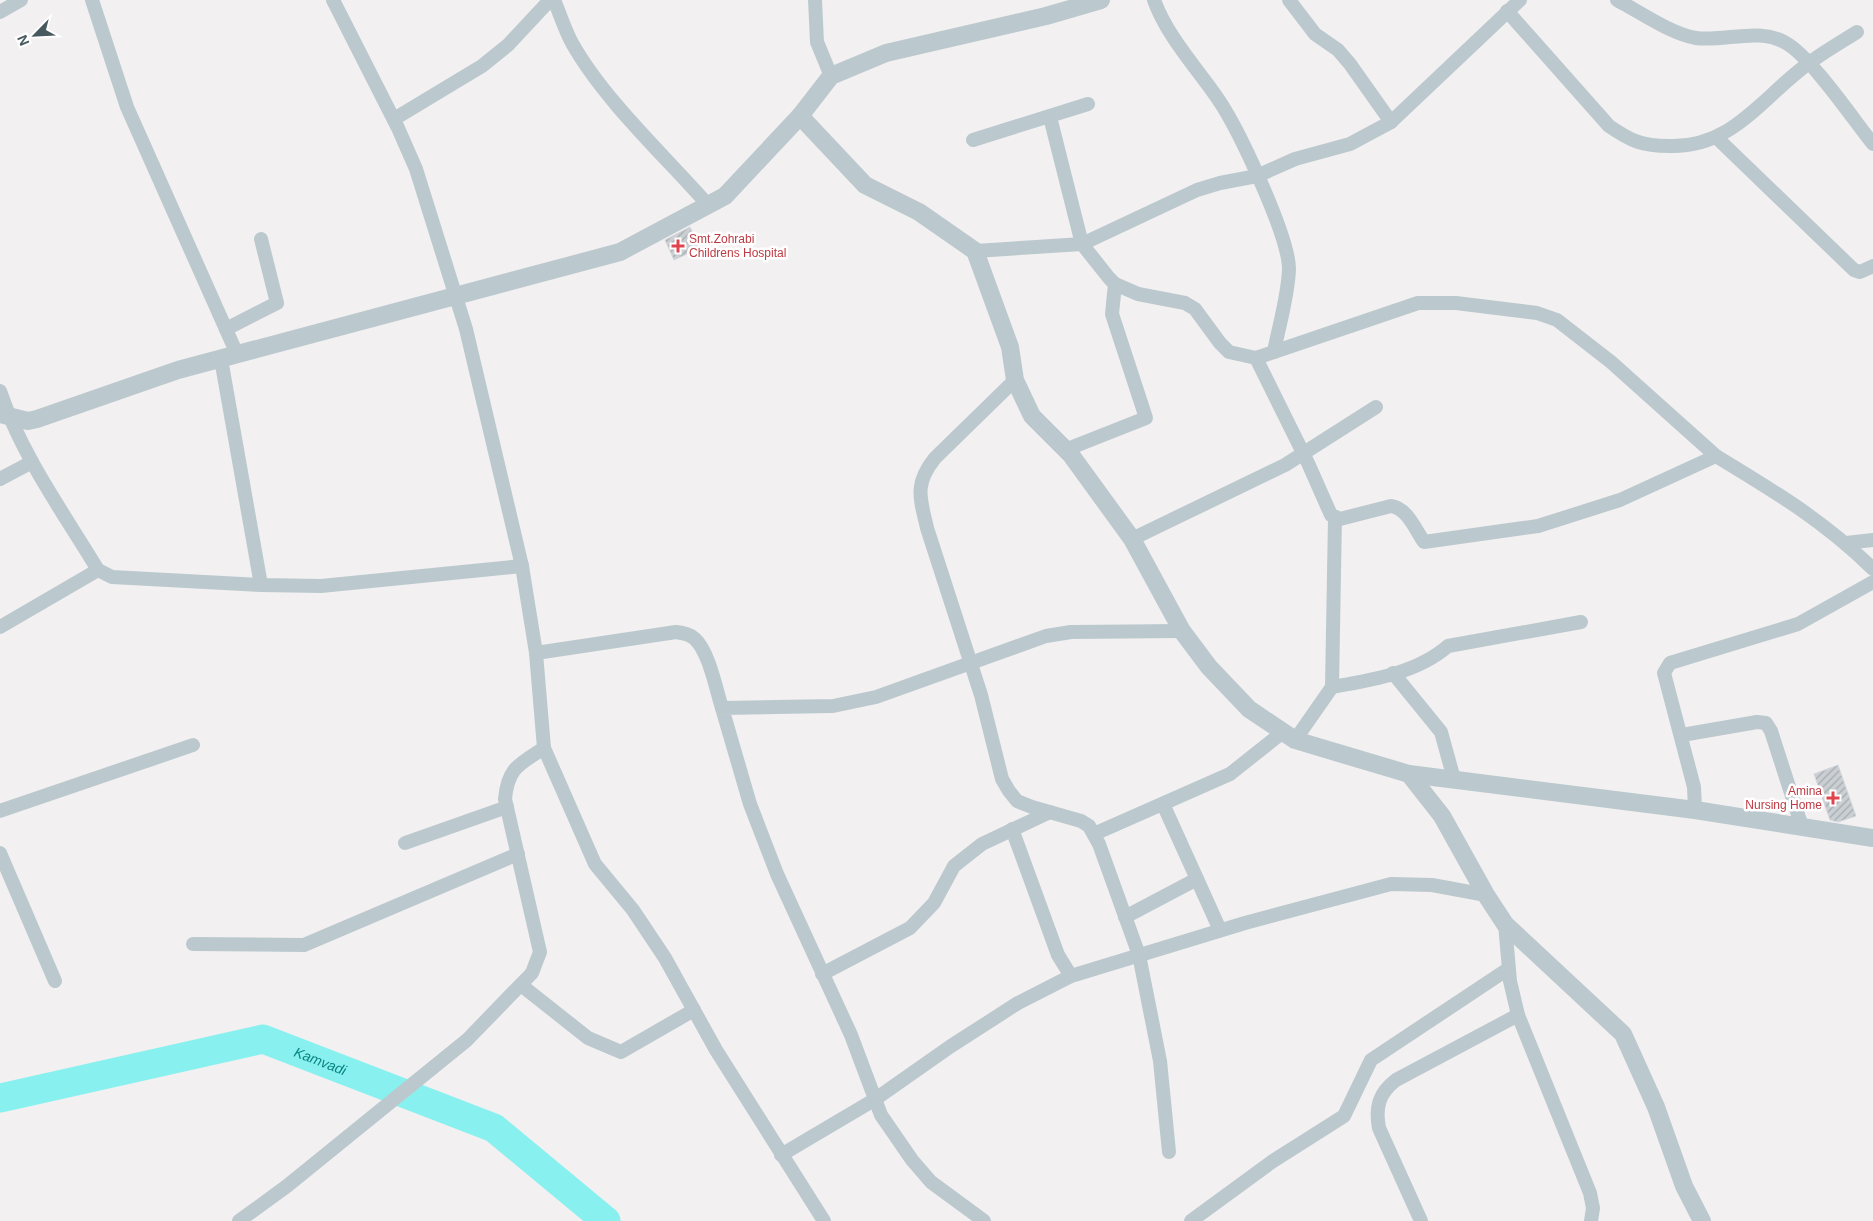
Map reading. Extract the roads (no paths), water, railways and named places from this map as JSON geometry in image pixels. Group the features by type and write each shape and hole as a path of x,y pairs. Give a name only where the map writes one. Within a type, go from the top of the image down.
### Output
{"street":[{"path":"0,12 21,0"},
{"path":"92,0 127,106 226,329 261,585"},
{"path":"333,0 394,119 416,169 466,329 522,566 536,653 544,748 595,864 649,934 665,958 716,1050 824,1221"},
{"path":"394,119 482,66 508,45 550,0"},
{"path":"554,0 572,42 593,74 625,113 708,205"},
{"path":"815,0 817,42 831,76"},
{"path":"4,415 28,421 38,419 178,370 620,252 725,196 800,116 831,76 886,53 1046,16 1101,0"},
{"path":"1154,0 1164,22 1223,107 1257,176 1287,253 1287,284 1274,352"},
{"path":"1289,0 1299,17 1315,34 1338,50 1350,64 1391,122"},
{"path":"976,251 1082,244 1197,190 1220,183 1257,176 1295,159 1350,144 1391,122 1520,0"},
{"path":"1617,0 1680,33 1695,38 1710,39 1739,35 1772,38 1785,42 1797,50 1873,144"},
{"path":"1508,11 1609,126 1628,139 1647,146 1680,147 1717,138 1747,117 1808,63 1857,32"},
{"path":"972,140 1088,104"},
{"path":"800,116 866,185 919,212 976,251 1010,348 1015,380 1032,416 1065,450 1132,540 1182,631 1208,667 1249,709 1289,736 1409,774 1695,810 1873,838"},
{"path":"1050,117 1082,244 1115,284 1138,294 1185,303 1195,308 1204,318 1220,344 1229,352 1256,358 1418,303 1456,303 1537,313 1557,320 1611,362 1716,456 1800,507 1846,543 1873,569"},
{"path":"1717,138 1854,270 1860,272 1873,266"},
{"path":"226,329 277,303 261,239"},
{"path":"1065,450 1146,418 1112,314 1115,284"},
{"path":"1256,358 1303,452 1331,515 1340,520 1391,506 1398,507 1406,514 1424,542 1538,526 1620,500 1716,456"},
{"path":"1015,380 923,472 921,483 922,503 927,528 969,662 981,694 995,755 1005,785 1017,800 1081,821 1089,826 1094,834 1139,955 1160,1062 1169,1152"},
{"path":"0,392 4,415 32,462 98,570 112,577 261,585 321,586 522,566"},
{"path":"1132,540 1261,477 1376,407"},
{"path":"0,479 32,462"},
{"path":"1332,687 1335,517"},
{"path":"1846,543 1873,540"},
{"path":"0,627 98,570"},
{"path":"1695,810 1694,787 1682,735 1664,673 1670,663 1798,624 1873,582"},
{"path":"1094,834 1230,774 1289,736 1332,687 1376,679 1432,660 1448,646 1581,622"},
{"path":"722,708 833,706 876,697 969,662 1046,636 1071,632 1182,631"},
{"path":"536,653 676,632 687,634 694,638 702,649 722,708 750,804 777,874 851,1035 881,1115 912,1160 925,1175 957,1202 984,1221"},
{"path":"1393,673 1441,732 1454,779"},
{"path":"1682,735 1758,722 1766,723 1771,731 1802,827"},
{"path":"0,811 193,745"},
{"path":"239,1221 287,1186 467,1040 532,973 540,952 506,807 506,786 514,768 544,748"},
{"path":"1409,774 1442,816 1486,895 1505,924 1623,1034 1656,1107 1684,1186 1702,1221"},
{"path":"1163,804 1220,930"},
{"path":"405,843 506,807"},
{"path":"822,974 910,928 934,903 954,866 982,844 1050,812"},
{"path":"1012,829 1058,955 1070,976"},
{"path":"0,853 55,981"},
{"path":"193,944 304,945 518,854"},
{"path":"1125,917 1197,879"},
{"path":"781,1155 874,1100 950,1046 1018,1003 1070,976 1220,930 1392,884 1432,885 1486,895"},
{"path":"1505,924 1508,969 1518,1015 1590,1192 1594,1208 1591,1221"},
{"path":"1191,1221 1273,1162 1344,1116 1371,1060 1508,969"},
{"path":"521,985 588,1038 621,1052 694,1010"},
{"path":"1421,1221 1379,1128 1377,1115 1380,1096 1396,1080 1518,1015"}],"waterway":[{"name":"Kamvadi","path":"0,1098 263,1039 494,1128 606,1221"}],"place":[{"name":"Smt.Zohrabi Childrens Hospital","path":"678,246"},
{"name":"Amina Nursing Home","path":"1833,798"}]}
